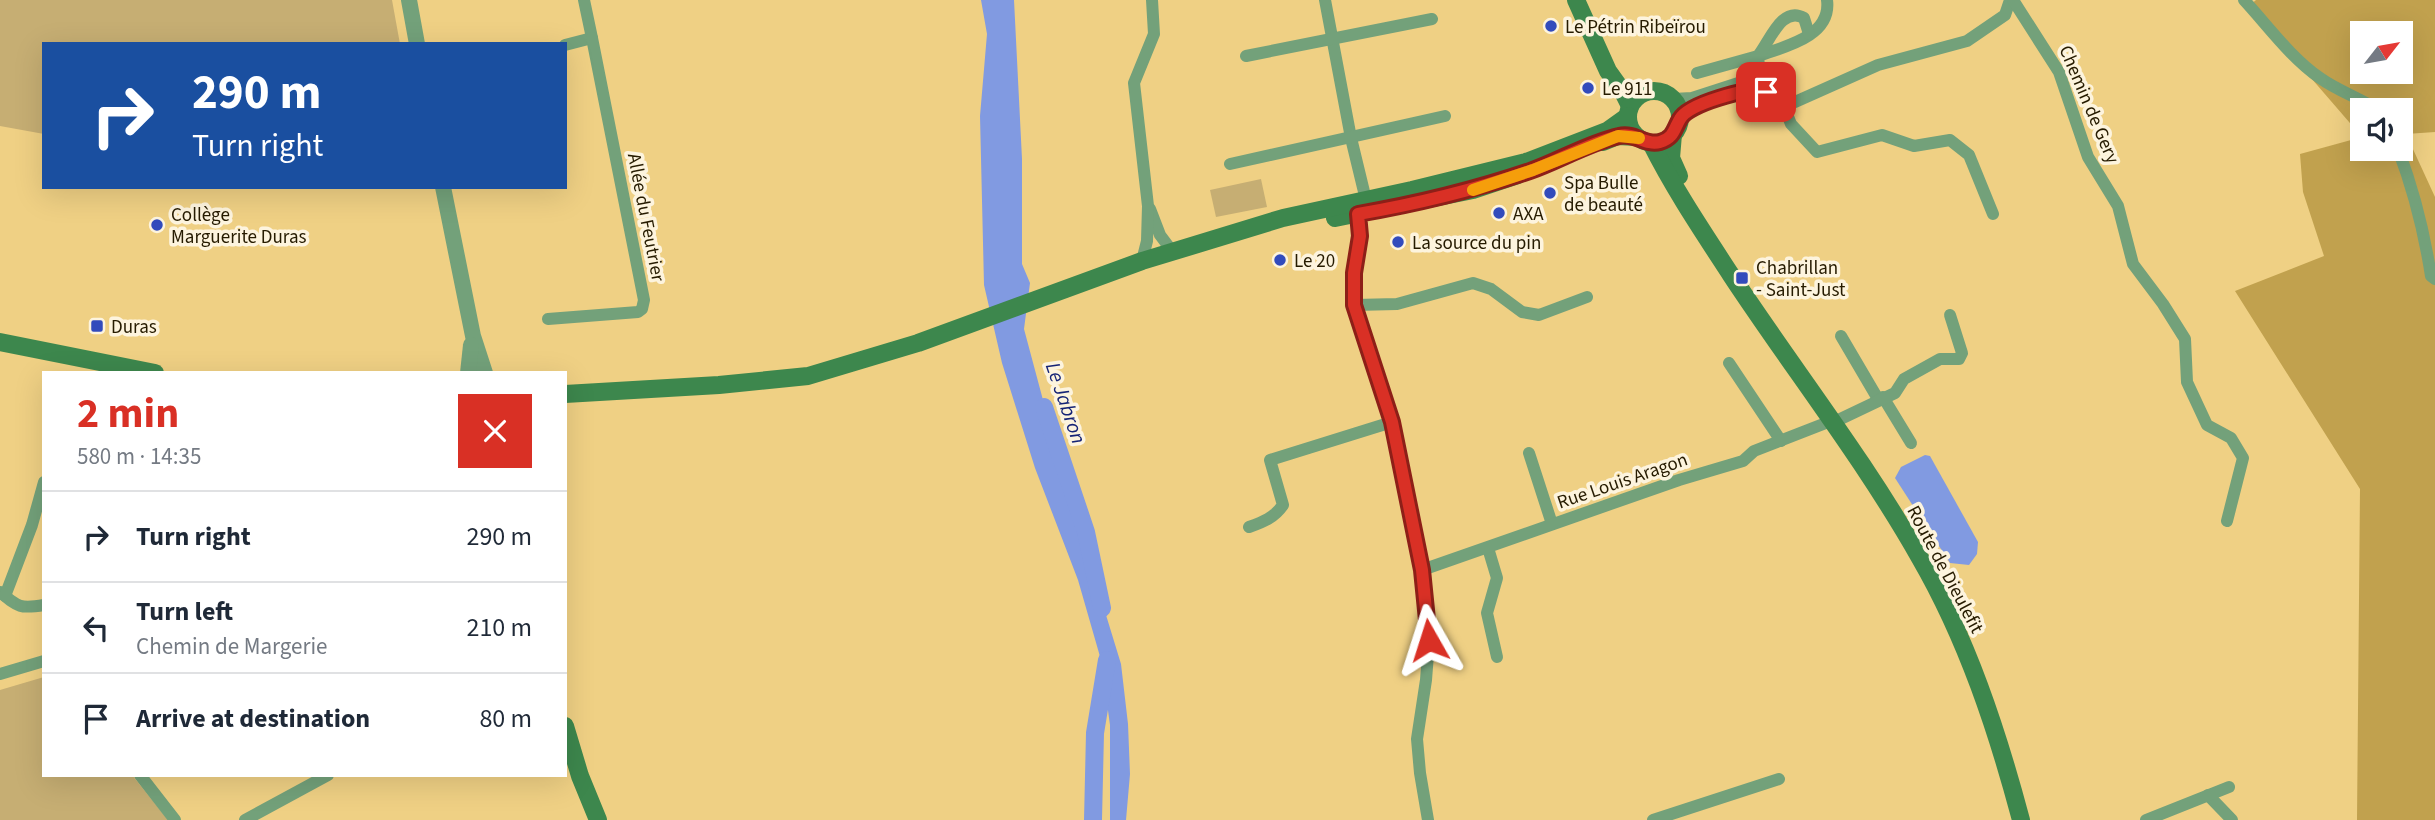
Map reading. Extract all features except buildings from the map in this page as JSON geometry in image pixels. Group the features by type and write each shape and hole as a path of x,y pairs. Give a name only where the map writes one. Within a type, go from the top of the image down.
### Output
{"main road":[{"path":"1576,0 1608,71 1623,92 1629,111 1630,128 1644,140"},
{"path":"1584,0 1617,66 1643,92"},
{"path":"567,394 808,376 918,343 1172,251 1283,218 1362,207 1474,190 1618,136 1663,141 1676,126 1679,111 1673,99 1659,91 1643,92 1635,98 1629,111 1607,131 1526,162 1412,190 1362,207"},
{"name":"Route de Dieulefit","path":"1676,126 1671,158 1677,173 1756,301 1788,359"},
{"name":"Route de Dieulefit","path":"1644,140 1921,559 1958,634 1983,696 2006,761 2021,820"},
{"path":"4,344 145,371"},
{"path":"567,733 580,776 598,820"}],"street":[{"path":"409,0 417,42"},
{"name":"Allée du Feutrier","path":"548,319 638,312 642,309 644,300 584,0"},
{"path":"1142,261 1147,241 1148,206 1134,83 1154,34 1152,0"},
{"path":"1325,0 1362,207 1354,273 1354,305 1392,422 1422,570 1429,640 1417,739 1428,820"},
{"path":"1697,73 1800,42 1826,15 1827,0"},
{"path":"1782,102 1795,102 1878,65 1967,41 2006,15 2011,0"},
{"name":"Chemin de Gery","path":"2011,0 2059,72 2088,157 2118,205 2133,264 2185,339 2187,382 2207,425 2231,438 2243,458 2227,521"},
{"path":"2244,0 2320,79 2360,98"},
{"path":"1810,34 1804,18 1795,14 1789,15 1781,21 1758,56 1762,82 1782,102 1791,124 1816,152 1882,135 1914,146 1950,140 1969,155 1993,214"},
{"path":"1246,56 1432,19"},
{"path":"567,44 592,38"},
{"path":"1673,99 1692,98 1762,82"},
{"path":"1676,126 1714,99 1747,90 1762,82"},
{"path":"1230,164 1445,116"},
{"path":"2403,161 2414,191 2431,275 2435,279"},
{"path":"443,189 473,336 484,371"},
{"path":"1148,206 1160,235 1172,251"},
{"path":"1354,305 1398,304 1474,283 1490,289 1522,312 1539,315 1587,297"},
{"name":"Rue Louis Aragon","path":"1422,570 1679,480 1743,461 1754,451 1832,422 1895,393 1904,379 1940,359 1959,359 1962,353 1951,315"},
{"path":"468,371 473,336"},
{"path":"1841,336 1911,443"},
{"path":"1729,363 1781,441"},
{"path":"1248,527 1268,520 1277,514 1283,505 1270,460 1392,422"},
{"path":"1529,453 1552,524"},
{"path":"42,489 32,525 3,594 15,606 42,605"},
{"path":"1488,548 1497,578 1487,613 1497,657"},
{"path":"0,674 42,662"},
{"path":"142,777 175,820"},
{"path":"245,820 324,777"},
{"path":"1653,820 1779,779"},
{"path":"2146,820 2229,787"},
{"path":"2208,795 2232,820"}],"shaded area":[{"path":"0,0 392,0 400,42 42,42 42,134 0,126"},
{"path":"2256,0 2435,0 2435,132 2413,134 2413,98 2350,98 2350,123 2249,6"},
{"path":"2350,140 2350,161 2413,161 2413,149 2435,197 2435,820 2357,820 2360,489 2235,291 2324,256 2303,192 2300,154"},
{"path":"1261,179 1267,207 1216,217 1210,190"},
{"path":"42,678 42,777 134,777 168,820 0,820 0,690"}],"water":[{"path":"981,0 1014,0 1022,159 1022,264 1030,283 1024,329 1062,471 1121,664 1130,774 1126,820 1110,820 1110,725 1101,660 1078,580 1035,468 1002,363 984,285 980,116 987,34"},
{"path":"1925,455 1930,456 1978,542 1977,554 1969,565 1950,563 1895,478 1901,467"}],"waterway":[{"name":"Le Jabron","path":"1044,407 1086,532 1102,608"},
{"name":"Le Jabron","path":"1093,820 1095,733 1107,660"}],"slow traffic":[{"path":"1473,190 1533,170 1618,136 1639,138"}],"place":[{"name":"Le Pétrin Ribeïrou","path":"1551,26"},
{"name":"Le 911","path":"1588,88"},
{"name":"Spa Bulle de beauté","path":"1550,193"},
{"name":"AXA","path":"1499,213"},
{"name":"Collège Marguerite Duras","path":"157,225"},
{"name":"La source du pin","path":"1398,242"},
{"name":"Le 20","path":"1280,260"},
{"name":"Chabrillan - Saint-Just","path":"1742,278"},
{"name":"Duras","path":"97,326"}],"route":[{"path":"1429,640 1422,570 1417,556 1392,422 1354,305 1354,273 1360,236 1358,214 1474,190 1618,136 1637,136 1651,143 1663,141 1675,132 1680,118 1699,106 1747,90 1764,89 1766,92"}]}
